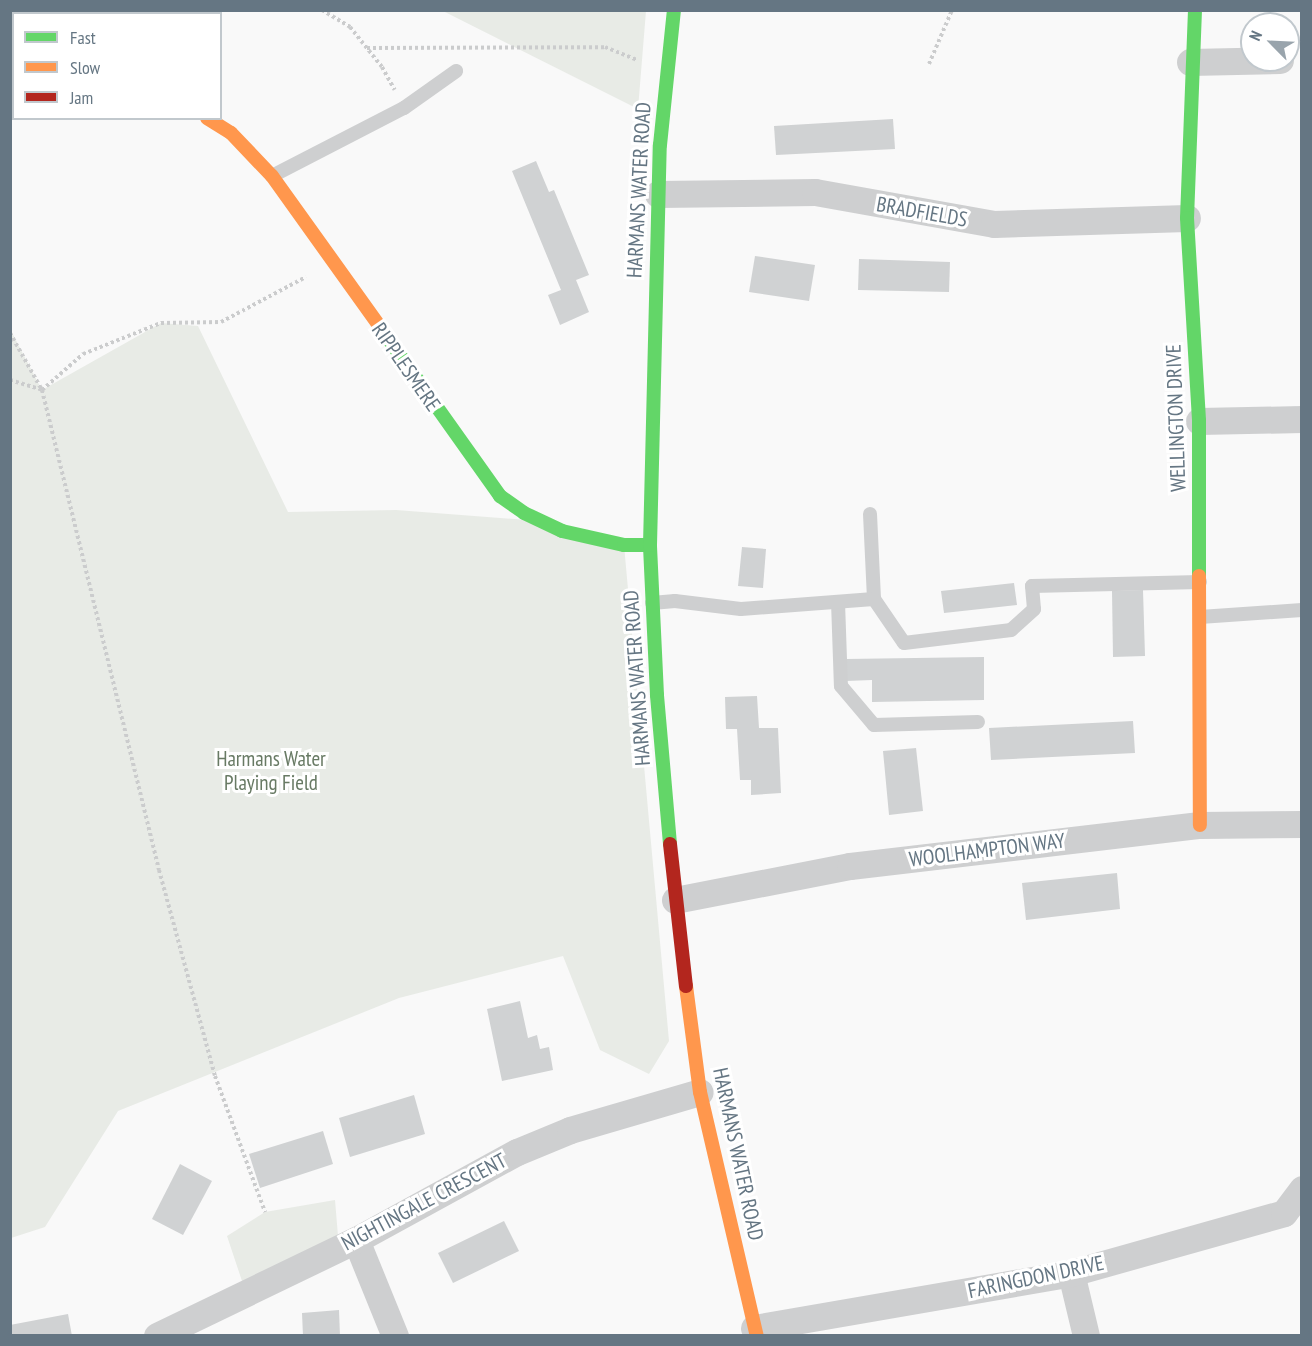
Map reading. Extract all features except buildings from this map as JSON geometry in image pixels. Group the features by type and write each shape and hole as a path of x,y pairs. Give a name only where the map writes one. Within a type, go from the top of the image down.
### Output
{"street":[{"name":"HARMANS WATER ROAD","path":"674,10 658,194 650,545 652,603 675,900 700,1092 755,1332"},
{"name":"WELLINGTON DRIVE","path":"1195,10 1190,62 1187,218 1199,421 1200,825"},
{"path":"1190,62 1240,61"},
{"name":"RIPPLESMERE","path":"210,120 231,133 272,176 500,496 524,513 562,531 624,545 650,545"},
{"name":"BRADFIELDS","path":"658,194 815,192 994,224 1187,218"},
{"path":"1199,421 1302,419"},
{"name":"WOOLHAMPTON WAY","path":"675,900 850,866 1200,825 1302,824"},
{"name":"NIGHTINGALE CRESCENT","path":"157,1335 356,1240 517,1152 570,1130 700,1092"},
{"name":"FARINGDON DRIVE","path":"755,1332 1071,1273 1284,1213 1302,1189"},
{"path":"356,1240 394,1335"},
{"path":"1071,1273 1086,1335"}],"lane":[{"path":"272,176 404,108 456,71"},
{"path":"870,514 874,599 904,643 1011,630 1034,609 1032,586 1200,582"},
{"path":"652,603 675,601 741,609 874,599"},
{"path":"838,602 841,686 874,724 978,722"},
{"path":"1200,617 1302,610"}],"path":[{"path":"322,10 350,27 382,67 404,108"},
{"path":"929,64 952,10"},
{"path":"367,48 604,47 642,62"},
{"path":"42,390 83,354 161,323 221,322 333,262"},
{"path":"10,333 42,390 159,870 212,1065 265,1212"},
{"path":"10,380 42,390"}],"green space":[{"path":"443,11 646,11 638,109"},
{"name":"Harmans Water Playing Field","path":"161,323 198,326 288,512 396,510 540,521 624,545 669,1041 649,1074 600,1050 563,956 399,998 118,1111 45,1227 11,1238 10,329 42,390"},
{"path":"335,1200 339,1248 246,1293 227,1236 265,1212"}],"traffic: fast":[{"path":"670,844 657,695 650,545 660,145 674,10"},
{"path":"1195,10 1187,218 1199,421 1199,576"},
{"path":"385,334 500,496 524,513 562,531 624,545 650,545"}],"traffic: slow":[{"path":"210,120 231,133 272,176 385,334"},
{"path":"1199,576 1200,825"},
{"path":"686,986 700,1092 757,1336"}],"traffic: jam":[{"path":"670,844 686,986"}]}
